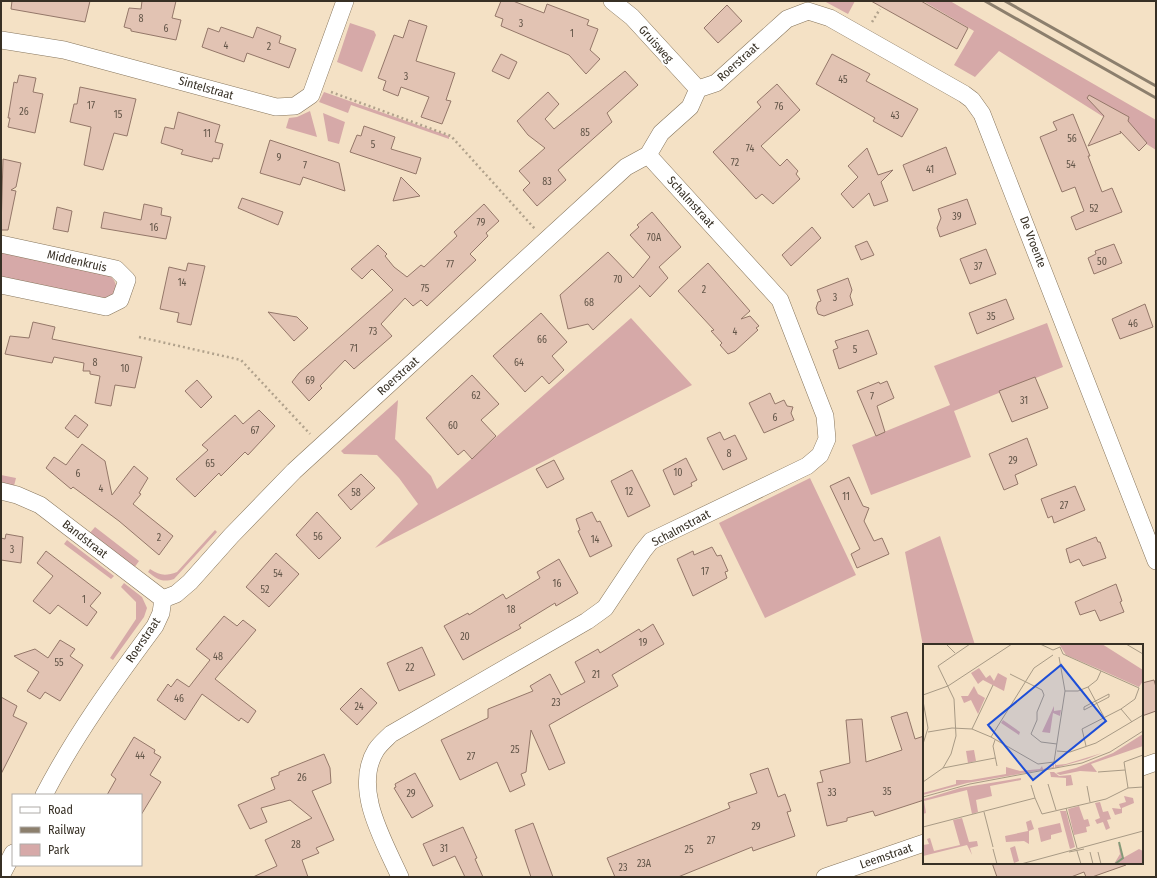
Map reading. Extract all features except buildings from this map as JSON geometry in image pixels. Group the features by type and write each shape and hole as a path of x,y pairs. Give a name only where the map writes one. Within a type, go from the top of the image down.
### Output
{"street":[{"name":"Sintelstraat","path":"1,40 64,50 276,107 295,106 310,95 345,1"},
{"name":"Gruisweg","path":"612,1 632,17 698,89"},
{"name":"Roerstraat","path":"698,89 716,83 787,19 808,11"},
{"name":"De Vroente","path":"808,11 830,18 964,94 972,100 982,114 1156,561"},
{"path":"648,155 661,133 690,107 698,89"},
{"name":"Roerstraat","path":"45,794 57,770 102,699 155,626 161,613 163,599 176,594 190,582 231,536 294,471 626,167 648,155"},
{"name":"Schalmstraat","path":"400,877 371,812 367,787 371,765 376,750 391,734 587,621 605,608 651,541 807,466 820,455 827,439 825,416 780,300 648,155"},
{"name":"Middenkruis","path":"1,244 116,269 126,280 120,300 106,307 1,285"},
{"name":"Bandstraat","path":"1,491 17,495 40,505 163,599"},
{"path":"1143,767 1156,762"},
{"name":"Leemstraat","path":"825,877 923,843"},
{"path":"1,876 12,855"}],"path":[{"path":"873,22 880,8"},
{"path":"329,91 451,136 539,234"},
{"path":"139,337 241,360 314,439"}],"green space":[{"path":"824,1 855,1 848,14"},
{"path":"923,1 950,1 1156,120 1156,150 999,51 975,77 954,65 974,31"},
{"path":"350,23 374,31 376,35 362,72 337,62"},
{"path":"324,92 449,136 449,139 351,105 348,113 319,102"},
{"path":"310,111 317,137 286,128 289,118 297,117"},
{"path":"323,113 345,122 339,144 328,141"},
{"path":"1,251 106,273 111,277 116,285 115,293 107,298 101,298 1,277"},
{"path":"631,318 692,385 375,548 418,504 399,478 377,455 344,454 341,451 398,400 395,439 431,476 437,489"},
{"path":"1047,323 1063,367 954,411 971,457 871,495 852,445 950,405 934,366"},
{"path":"1,475 16,478 14,486 1,483"},
{"path":"810,478 856,575 765,618 719,523"},
{"path":"95,527 139,561 134,568 89,534"},
{"path":"215,530 217,532 174,579 166,581 160,580 148,572 150,569 163,575 177,572"},
{"path":"940,536 975,644 923,644 923,646 905,552"},
{"path":"67,540 114,576 111,579 64,544"},
{"path":"124,583 142,597 147,608 144,617 113,660 110,658 136,619 136,602 121,587"}],"railway":[{"path":"985,1 1156,98"},
{"path":"1005,1 1156,86"}]}
